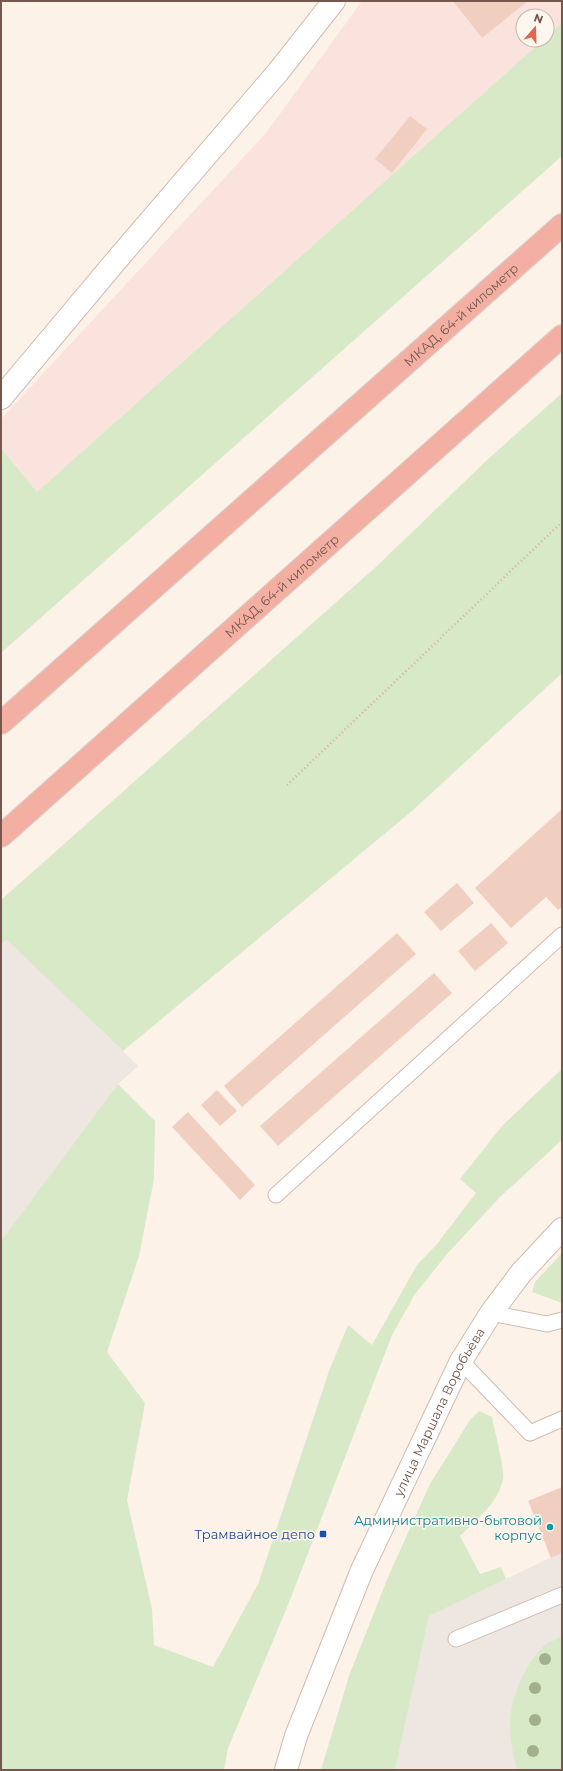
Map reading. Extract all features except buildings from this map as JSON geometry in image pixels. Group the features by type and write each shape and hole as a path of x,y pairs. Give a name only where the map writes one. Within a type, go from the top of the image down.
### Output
{"highway":[{"name":"МКАД, 64-й километр","path":"1,723 562,225"},
{"name":"МКАД, 64-й километр","path":"1,836 562,336"}],"street":[{"path":"1,398 120,256 278,72 334,1"},
{"name":"улица Маршала Воробьёва","path":"286,1770 296,1736 362,1570 461,1361 491,1313 521,1273 562,1229"}],"lane":[{"path":"276,1195 562,935"},
{"path":"491,1313 547,1324 562,1320"},
{"path":"461,1361 530,1433 562,1419"},
{"path":"456,1639 562,1595"}],"path":[{"path":"287,785 562,522"}],"shaded area":[{"path":"362,1 562,1 562,23 555,29 555,8 515,8 515,48 534,48 37,492 1,448 1,419 266,133"},
{"path":"6,938 138,1066 118,1084 1,1241 1,944"},
{"path":"562,1552 562,1770 395,1770 429,1616"}],"green space":[{"path":"562,23 562,156 1,653 1,448 37,492 534,48 555,48 555,29"},
{"path":"562,393 562,673 412,811 123,1051 6,939 1,944 1,900 378,565 486,461"},
{"path":"562,1069 562,1140 499,1198 447,1254 415,1294 392,1335 288,1605 228,1748 224,1770 1,1770 1,1241 118,1084 155,1121 154,1179 139,1256 107,1352 145,1403 127,1500 152,1609 154,1645 213,1667 258,1584 329,1371 348,1325 372,1345 417,1265 437,1244 476,1193 460,1179 502,1126"},
{"path":"562,1253 562,1303 532,1292 535,1282"},
{"path":"479,1411 492,1417 501,1458 503,1478 501,1487 492,1503 460,1536 480,1574 501,1567 506,1579 429,1616 395,1770 321,1770 349,1676 388,1577 430,1484 470,1420"},
{"path":"562,1636 562,1770 517,1770 512,1748 510,1725 516,1692 533,1658 548,1643"}],"place":[{"name":"Административно-бытовой корпус","path":"550,1527"},
{"name":"Трамвайное депо","path":"323,1534"}]}
